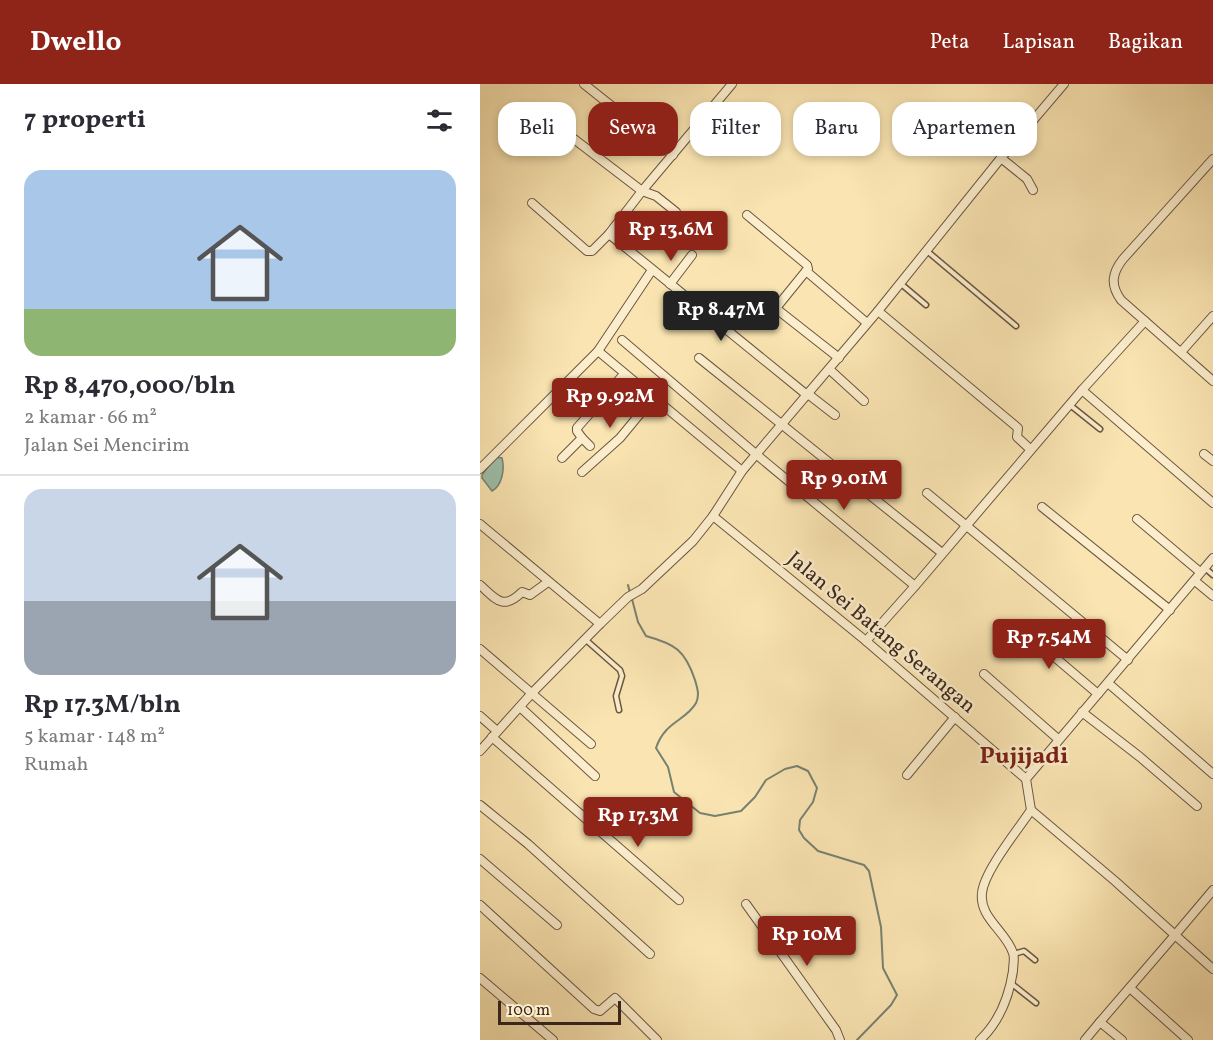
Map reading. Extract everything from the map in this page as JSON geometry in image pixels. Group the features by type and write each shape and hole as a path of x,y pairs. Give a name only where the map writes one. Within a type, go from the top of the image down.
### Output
{"street":[{"path":"584,84 607,102"},
{"path":"678,149 732,84"},
{"path":"480,751 532,693 600,624 628,597 642,589 678,556 713,516 742,471 878,311 1001,158 1064,84"},
{"path":"576,141 642,191 656,196 676,212"},
{"path":"531,203 587,251 592,251 609,234 672,156"},
{"path":"1001,158 1027,179 1033,190"},
{"path":"1212,161 1123,259 1113,275 1113,284 1121,300 1213,381"},
{"path":"747,215 807,265 806,272 773,306 838,358"},
{"path":"609,234 836,415"},
{"path":"670,284 692,255"},
{"path":"480,469 598,351 652,270"},
{"path":"806,272 867,323"},
{"path":"878,311 1018,428 1017,437 1030,449"},
{"path":"1180,352 1213,316"},
{"path":"866,641 1069,404 1145,321"},
{"path":"622,340 915,586"},
{"path":"598,351 742,471"},
{"path":"699,358 942,553"},
{"path":"829,369 864,401"},
{"path":"590,446 582,438 577,428 624,374"},
{"path":"1082,390 1213,503"},
{"path":"582,472 620,438 652,398"},
{"path":"562,458 582,438"},
{"path":"1204,454 1213,461"},
{"path":"927,493 1128,660"},
{"path":"1042,507 1170,610"},
{"name":"Jalan Sei Batang Serangan","path":"713,516 866,641 1026,779"},
{"path":"1137,519 1202,570"},
{"path":"480,524 600,624"},
{"path":"1213,558 1026,779 1031,810 1213,969"},
{"path":"1195,581 1213,596"},
{"path":"480,585 497,600 506,603 512,602 522,592 530,595 548,582"},
{"path":"1017,625 1098,694"},
{"path":"480,650 591,744"},
{"path":"984,674 1058,739"},
{"path":"1108,683 1213,774"},
{"path":"520,707 595,776"},
{"path":"1082,712 1140,756 1197,806"},
{"path":"480,716 494,734 679,900"},
{"path":"907,775 955,717"},
{"path":"480,805 528,844 650,954"},
{"path":"980,1040 992,1028 1000,1015 1011,983 1014,954 1008,942 985,913 981,894 989,874 1031,810"},
{"path":"480,859 557,925"},
{"path":"1084,1040 1213,890"},
{"path":"746,904 836,1030 840,1040"},
{"path":"480,905 594,1009 600,1011 615,998 657,1040"},
{"path":"480,978 553,1040"},
{"path":"1130,988 1188,1040"},
{"path":"1100,1022 1122,1040"}],"lane":[{"path":"926,251 1016,326"},
{"path":"900,283 926,305"},
{"path":"1069,404 1100,429"},
{"path":"1202,570 1213,575"},
{"path":"586,640 620,670 622,676 616,696 619,710"},
{"path":"1014,954 1024,951 1035,960"},
{"path":"1011,983 1036,1003"}],"shaded area":[{"path":"495,457 502,458 503,472 498,485 492,491 482,475"}],"waterway":[{"path":"628,585 630,593"},
{"path":"632,599 638,622 646,636 672,646 683,655 697,688 698,697 692,709 665,732 656,748 668,767 674,792 700,813 715,816 741,811 755,797 766,780 785,769 797,766 808,771 817,788 813,802 800,820 799,830 804,838 818,851 864,865 869,871 881,927 883,968 897,995 891,1005 857,1040"}],"district":[{"name":"Pujijadi","path":"1024,757"}]}
